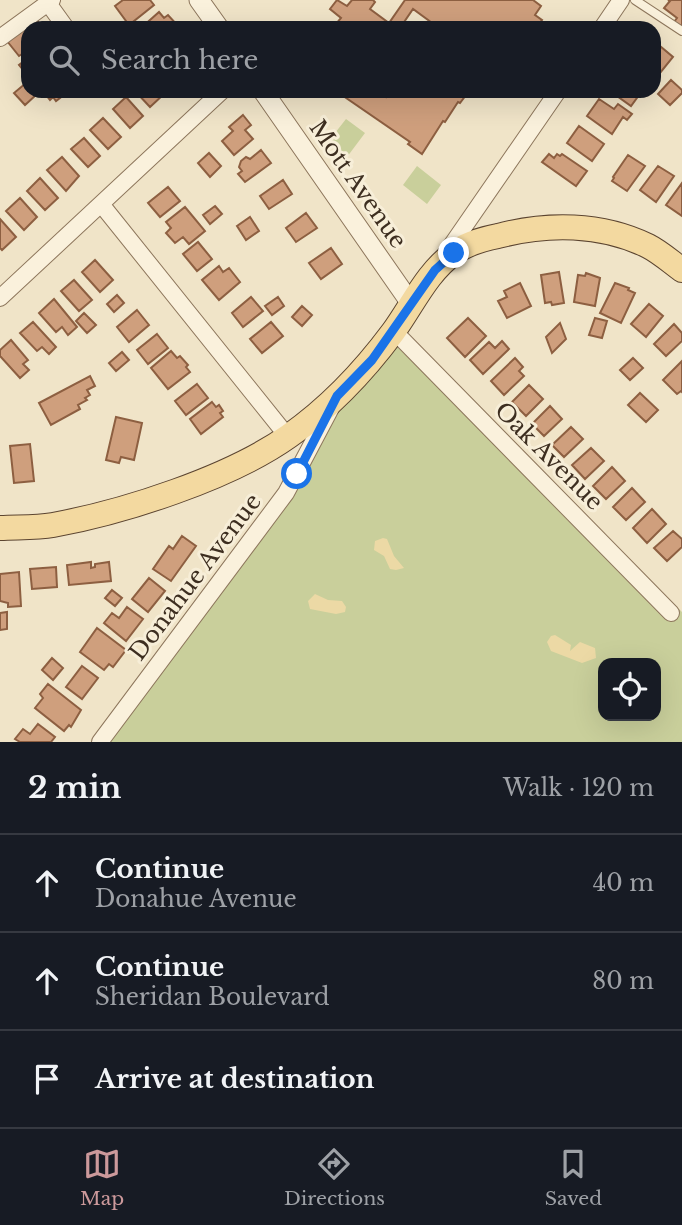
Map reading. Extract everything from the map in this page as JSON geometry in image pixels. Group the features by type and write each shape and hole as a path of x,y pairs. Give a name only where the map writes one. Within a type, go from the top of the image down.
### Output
{"main road":[{"path":"0,528 51,526 125,508 223,474 288,437 337,396 372,360 435,270 454,253 477,241 513,232 564,226 611,233 649,246 682,270"}],"street":[{"path":"199,0 214,21"},
{"path":"607,21 621,0"},
{"path":"24,21 50,2 62,21"},
{"path":"0,38 21,23"},
{"path":"0,299 215,98"},
{"name":"Mott Avenue","path":"268,98 412,305"},
{"path":"435,270 553,98"},
{"path":"101,204 288,437"},
{"name":"Oak Avenue","path":"394,331 671,613"},
{"name":"Donahue Avenue","path":"100,742 286,493 337,396"}],"lane":[{"path":"635,0 682,31"}],"green space":[{"path":"346,119 365,133 347,157 328,142"},
{"path":"417,166 441,185 427,204 403,185"},
{"path":"394,331 682,612 682,742 100,742 297,474 337,396"}],"sand":[{"path":"387,539 394,556 404,568 390,569 384,556 374,550 375,541"},
{"path":"315,594 328,600 342,601 346,607 345,612 336,614 310,609 308,601"},
{"path":"555,635 571,645 570,651 580,642 595,648 596,658 582,663 551,651 547,642"}],"building":[{"path":"123,0 150,0 154,5 134,21 126,21 115,6"},
{"path":"337,0 347,6 352,0 373,0 375,2 370,9 386,21 338,21 341,18 330,9"},
{"path":"405,0 533,0 541,6 535,15 542,20 429,21 413,9 405,21 390,21"},
{"path":"668,0 682,0 682,28 674,22 677,18 664,8 670,1"},
{"path":"159,12 164,18 168,15 174,21 149,21"},
{"path":"21,30 21,55 19,56 7,41"},
{"path":"661,47 673,57 661,72"},
{"path":"671,80 682,93 670,105 661,97 661,91"},
{"path":"21,87 21,98 33,98 25,105 14,93"},
{"path":"127,98 143,116 130,128 113,109"},
{"path":"142,98 160,98 150,107"},
{"path":"346,98 464,98 445,122 443,121 422,154 408,144 410,142"},
{"path":"620,98 637,98 631,106"},
{"path":"599,99 614,109 618,104 632,114 627,120 623,117 612,134 587,116"},
{"path":"243,115 251,125 245,130 253,139 234,155 222,141 233,131 229,127"},
{"path":"103,118 121,137 108,149 90,130"},
{"path":"579,126 604,144 592,161 567,143"},
{"path":"84,138 100,156 88,167 71,149"},
{"path":"261,150 271,163 245,182 238,174 242,171 239,167 241,161 246,157 250,159"},
{"path":"209,153 221,166 210,177 198,163"},
{"path":"549,154 554,158 557,154 562,154 587,171 576,186 542,162"},
{"path":"628,155 645,166 627,191 612,181"},
{"path":"62,157 79,176 66,191 47,170"},
{"path":"658,166 674,176 656,202 640,190"},
{"path":"40,178 58,198 45,210 27,191"},
{"path":"283,180 292,194 269,209 260,196"},
{"path":"682,183 682,216 666,205"},
{"path":"168,187 180,201 160,217 148,203"},
{"path":"20,198 37,217 24,230 6,211"},
{"path":"215,206 222,214 210,224 203,215"},
{"path":"185,207 205,231 189,244 183,237 175,243 166,233 171,228 166,222"},
{"path":"306,213 317,228 296,242 286,228"},
{"path":"250,217 259,231 246,240 237,226"},
{"path":"0,219 16,237 2,250 0,248"},
{"path":"198,242 212,259 197,271 183,254"},
{"path":"331,248 342,264 321,279 309,263"},
{"path":"95,260 113,280 100,292 82,272"},
{"path":"219,266 223,272 229,268 240,282 219,300 202,280"},
{"path":"559,272 564,303 545,303 541,275"},
{"path":"586,273 600,278 595,306 574,302 578,275 585,276"},
{"path":"74,280 92,300 79,311 61,291"},
{"path":"520,283 531,306 507,318 498,301 507,297 504,291"},
{"path":"615,283 635,293 621,323 600,313"},
{"path":"117,295 124,303 114,312 107,304"},
{"path":"251,297 263,311 243,327 232,313"},
{"path":"278,297 284,306 272,315 265,306"},
{"path":"54,299 77,327 68,335 62,327 56,332 39,313"},
{"path":"649,304 663,316 646,337 631,324"},
{"path":"302,306 312,315 302,326 292,317"},
{"path":"137,310 149,325 129,342 117,327"},
{"path":"84,313 96,325 87,333 76,321"},
{"path":"468,318 486,336 465,357 447,338"},
{"path":"595,318 607,321 602,338 589,335"},
{"path":"33,322 56,347 49,354 42,347 37,351 20,333"},
{"path":"271,322 283,336 262,353 250,339"},
{"path":"560,323 566,339 552,353 546,337"},
{"path":"674,324 682,333 682,341 666,356 654,344"},
{"path":"157,334 168,348 148,364 137,350"},
{"path":"11,340 28,360 23,364 29,370 20,378 0,356 0,350"},
{"path":"502,341 509,349 483,374 470,360 489,342 495,348"},
{"path":"171,351 177,358 180,356 190,372 168,389 151,368"},
{"path":"122,352 129,360 116,371 109,363"},
{"path":"515,358 523,367 519,371 524,376 504,395 491,381"},
{"path":"633,358 643,368 630,380 620,370"},
{"path":"682,361 682,392 677,394 663,380"},
{"path":"90,376 95,386 87,390 90,395 78,405 80,409 51,425 39,403"},
{"path":"197,384 208,398 186,415 175,401"},
{"path":"529,385 543,399 526,416 512,402"},
{"path":"640,393 658,410 646,422 628,405"},
{"path":"212,402 216,407 219,405 223,417 201,434 190,419"},
{"path":"550,406 562,419 544,436 532,424"},
{"path":"116,417 142,423 134,460 121,457 119,463 106,460"},
{"path":"571,427 583,439 564,457 552,445"},
{"path":"30,444 34,481 14,483 10,446"},
{"path":"591,448 604,461 585,479 572,465"},
{"path":"612,467 625,481 606,499 593,486"},
{"path":"632,488 645,502 626,520 613,507"},
{"path":"652,509 666,524 647,543 633,528"},
{"path":"673,531 682,539 682,547 667,561 654,548"},
{"path":"182,536 196,546 171,581 153,569 169,546 173,549"},
{"path":"91,562 91,568 95,567 95,564 109,562 111,581 69,585 67,565"},
{"path":"56,567 57,587 32,589 30,569"},
{"path":"19,572 21,606 8,607 8,603 0,601 0,574"},
{"path":"149,578 165,591 148,612 132,599"},
{"path":"112,590 122,598 115,606 105,598"},
{"path":"127,607 143,619 126,641 104,623 112,613 119,618"},
{"path":"7,612 7,629 0,630 0,613"},
{"path":"97,628 126,650 113,667 109,664 104,670 80,652"},
{"path":"52,658 63,668 53,680 42,670"},
{"path":"82,666 98,678 82,699 66,687"},
{"path":"48,684 81,710 71,727 69,725 64,731 35,708 43,698 40,694"},
{"path":"38,724 55,737 51,742 20,742 15,739 23,729 30,734"}],"route":[{"path":"297,474 337,396 372,360 435,270 454,253"}]}
